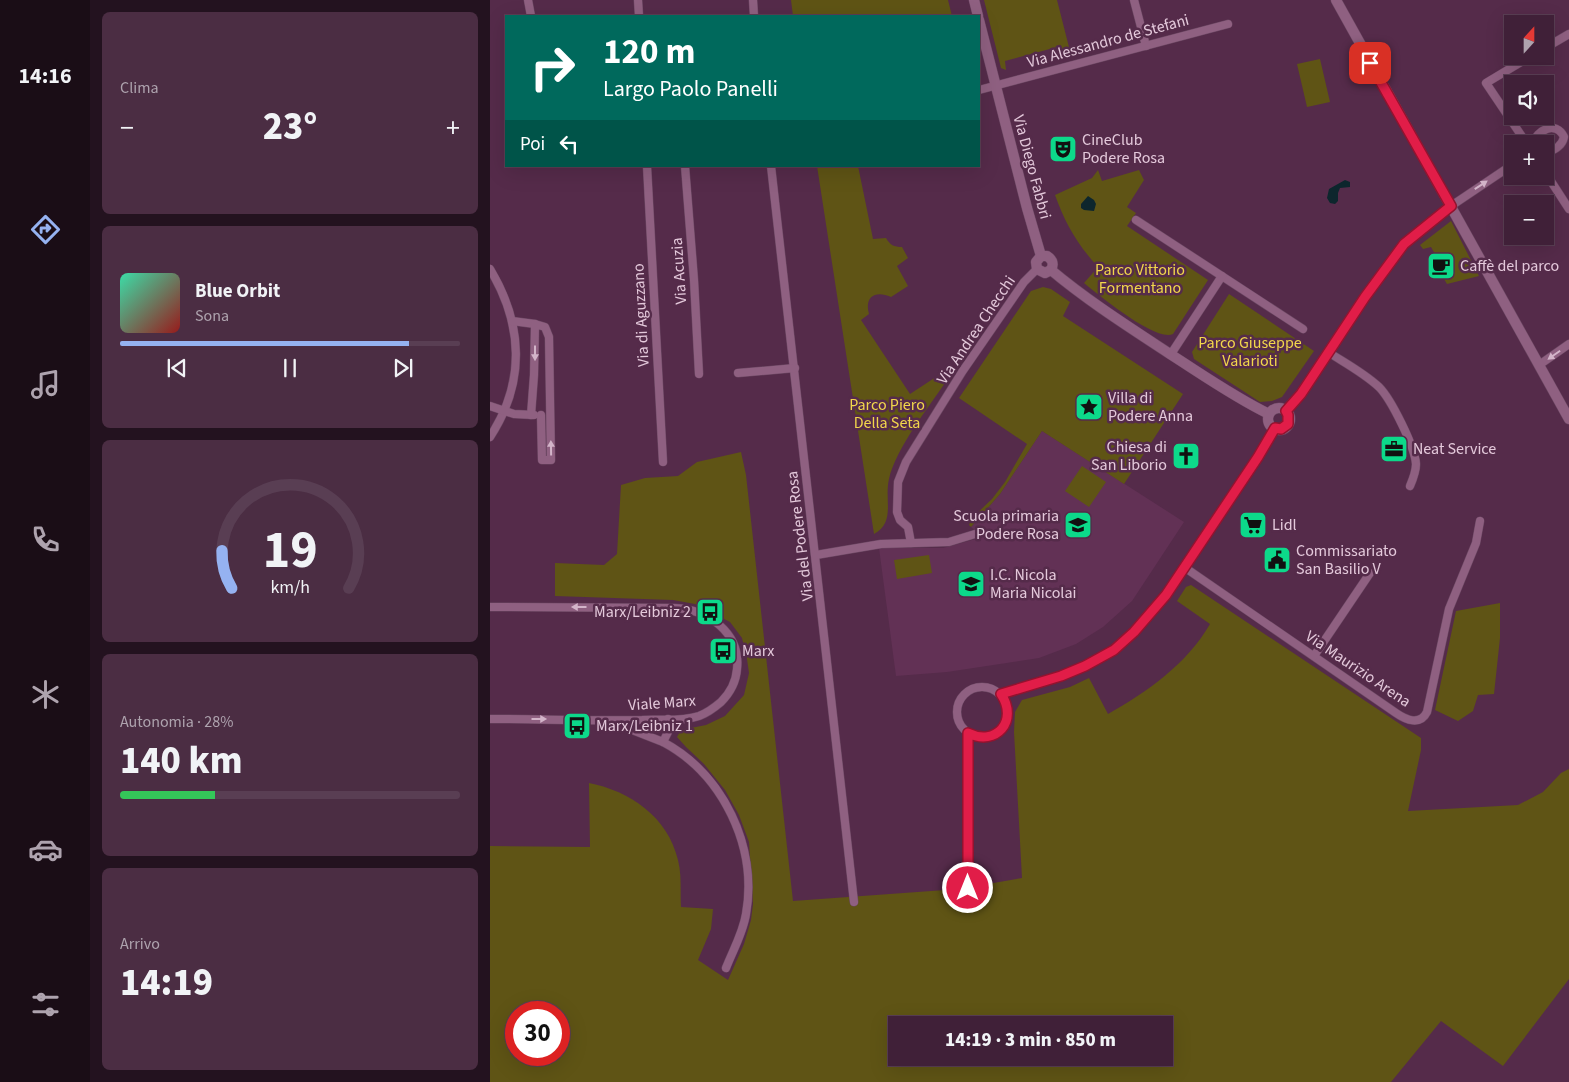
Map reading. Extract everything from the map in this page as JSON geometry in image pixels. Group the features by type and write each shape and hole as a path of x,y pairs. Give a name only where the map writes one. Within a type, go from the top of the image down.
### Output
{"street":[{"path":"528,0 531,15"},
{"path":"638,0 639,15"},
{"path":"752,0 754,15"},
{"name":"Via Diego Fabbri","path":"974,0 977,15"},
{"path":"1134,0 1146,46"},
{"path":"1336,0 1569,419"},
{"name":"Via Alessandro de Stefani","path":"995,85 1228,24"},
{"name":"Via Diego Fabbri","path":"980,26 1028,215 1041,256"},
{"path":"1554,43 1569,34"},
{"path":"1516,65 1486,83 1521,135"},
{"path":"980,90 995,85"},
{"path":"1561,132 1569,127"},
{"path":"1538,135 1546,128 1554,128 1561,132 1564,137 1563,142 1554,150"},
{"name":"Via di Aguzzano","path":"647,167 663,462"},
{"name":"Via Acuzia","path":"685,167 699,374"},
{"name":"Via del Podere Rosa","path":"771,167 854,902"},
{"path":"1286,411 1301,394 1365,297 1404,244 1451,206 1504,170"},
{"path":"1553,185 1569,209"},
{"path":"1136,220 1303,329"},
{"path":"1041,256 1050,258 1053,264 1051,270 1045,273 1037,269 1036,262 1041,256"},
{"path":"490,269 512,320 516,345 516,371 513,386 504,410 490,437"},
{"name":"Via Andrea Checchi","path":"911,543 908,527 900,520 897,512 898,482 906,462 962,372 1024,282 1037,269"},
{"path":"1051,270 1084,297 1236,397 1268,414"},
{"path":"1172,354 1222,276"},
{"path":"512,320 545,327 549,337 551,460 542,460 541,415"},
{"path":"531,415 534,375 534,324"},
{"path":"1539,365 1569,344"},
{"path":"1328,352 1376,385 1388,399 1415,456 1416,468 1410,486"},
{"path":"738,373 794,368"},
{"path":"490,406 514,414 551,416"},
{"path":"1281,408 1288,415 1288,424 1281,429 1275,428 1270,425 1268,414 1275,409 1281,408"},
{"path":"1001,694 1070,673 1114,650 1149,616 1258,457 1275,428"},
{"name":"Via Maurizio Arena","path":"1184,567 1401,716 1413,721 1423,719 1429,708 1449,609 1476,543 1480,521"},
{"path":"816,555 882,544 949,542 975,534"},
{"path":"1314,656 1370,572"},
{"name":"Viale Marx","path":"490,607 678,608 696,612 715,621 726,630 736,648 738,664 735,682 727,696 709,711 696,717 606,720 490,719"},
{"path":"986,687 994,689 1001,694 1006,701 1008,718 999,732 983,738 975,737 962,727 957,711 963,696 970,690 986,687"},
{"path":"663,742 668,732 668,719"},
{"path":"606,720 663,742 692,762 712,783 730,811 741,840 747,871 747,910 742,930 726,968"},
{"path":"968,733 968,888"}],"shaded area":[{"path":"1042,431 1184,522 1132,601 1103,627 1076,644 1039,658 947,672 896,676 879,548 943,548 983,537 971,527 1000,494"}],"green space":[{"path":"791,0 948,0 952,15 793,15"},
{"path":"984,0 1057,0 1071,55 1065,57 1061,46 1005,61 1006,70 1001,68"},
{"path":"1320,59 1330,102 1307,107 1297,64"},
{"name":"Parco Piero Della Seta","path":"817,167 858,167 873,239 886,238 892,245 902,247 908,258 897,266 908,286 891,297 881,294 872,296 868,303 869,314 861,320 910,394 942,373 947,380 898,454 889,479 887,517 881,529 874,534"},
{"name":"Parco Vittorio Formentano","path":"1098,170 1102,181 1139,170 1144,180 1127,207 1136,213 1127,226 1208,280 1173,334 1165,335 1141,325 1114,307 1084,283 1098,267 1072,233 1055,195 1092,178"},
{"path":"1451,221 1479,276 1447,284 1444,279 1447,275 1431,247 1423,249 1420,245"},
{"path":"1043,287 1051,289 1070,302 1063,316 1183,394 1124,484 1042,431 1000,494 971,527 969,525 972,518 992,499 1005,482 1027,444 959,398 1031,291"},
{"name":"Parco Giuseppe Valarioti","path":"1229,294 1314,351 1282,397 1272,401 1260,402 1194,359 1192,352"},
{"path":"741,452 746,475 793,901 959,889 1022,878 1014,732 1015,712 1022,700 1070,687 1089,678 1108,714 1165,676 1190,652 1210,624 1177,601 1186,587 1191,585 1421,738 1421,750 1408,811 1518,805 1543,792 1561,773 1569,769 1569,979 1503,1066 1441,1021 1391,1082 490,1082 490,846 590,847 589,783 619,792 633,800 645,808 666,831 678,860 681,907 713,909 711,929 698,960 728,980 744,944 751,920 753,904 749,842 739,815 725,790 704,764 677,737 681,730 706,725 725,716 744,695 749,673 742,638 730,622 695,604 673,600 555,596 555,563 604,565 617,554 621,485 645,478 678,476 697,462"},
{"path":"1082,466 1106,482 1089,507 1065,491"},
{"path":"929,555 932,573 897,579 894,560"},
{"path":"1500,603 1500,638 1494,694 1478,695 1473,711 1458,721 1435,710 1456,611"}],"water":[{"path":"1345,180 1350,182 1350,187 1340,188 1338,201 1335,204 1330,203 1327,198 1329,189"},
{"path":"1088,196 1096,204 1094,211 1081,208 1081,204"}],"place":[{"name":"CineClub Podere Rosa","path":"1063,149"},
{"name":"Caffè del parco","path":"1441,266"},
{"name":"Villa di Podere Anna","path":"1089,407"},
{"name":"Neat Service","path":"1394,449"},
{"name":"Chiesa di San Liborio","path":"1186,456"},
{"name":"Scuola primaria Podere Rosa","path":"1078,525"},
{"name":"Lidl","path":"1253,525"},
{"name":"Commissariato San Basilio V","path":"1277,560"},
{"name":"I.C. Nicola Maria Nicolai","path":"971,584"},
{"name":"Marx/Leibniz 2","path":"710,612"},
{"name":"Marx","path":"723,651"},
{"name":"Marx/Leibniz 1","path":"577,726"}],"route":[{"path":"968,888 968,733 975,737 983,738 999,732 1008,718 1006,701 1001,694 1070,673 1092,663 1119,646 1149,616 1166,595 1258,457 1275,428 1281,429 1288,424 1289,419 1286,411 1301,394 1315,370 1365,297 1404,244 1451,206 1370,63"}]}
